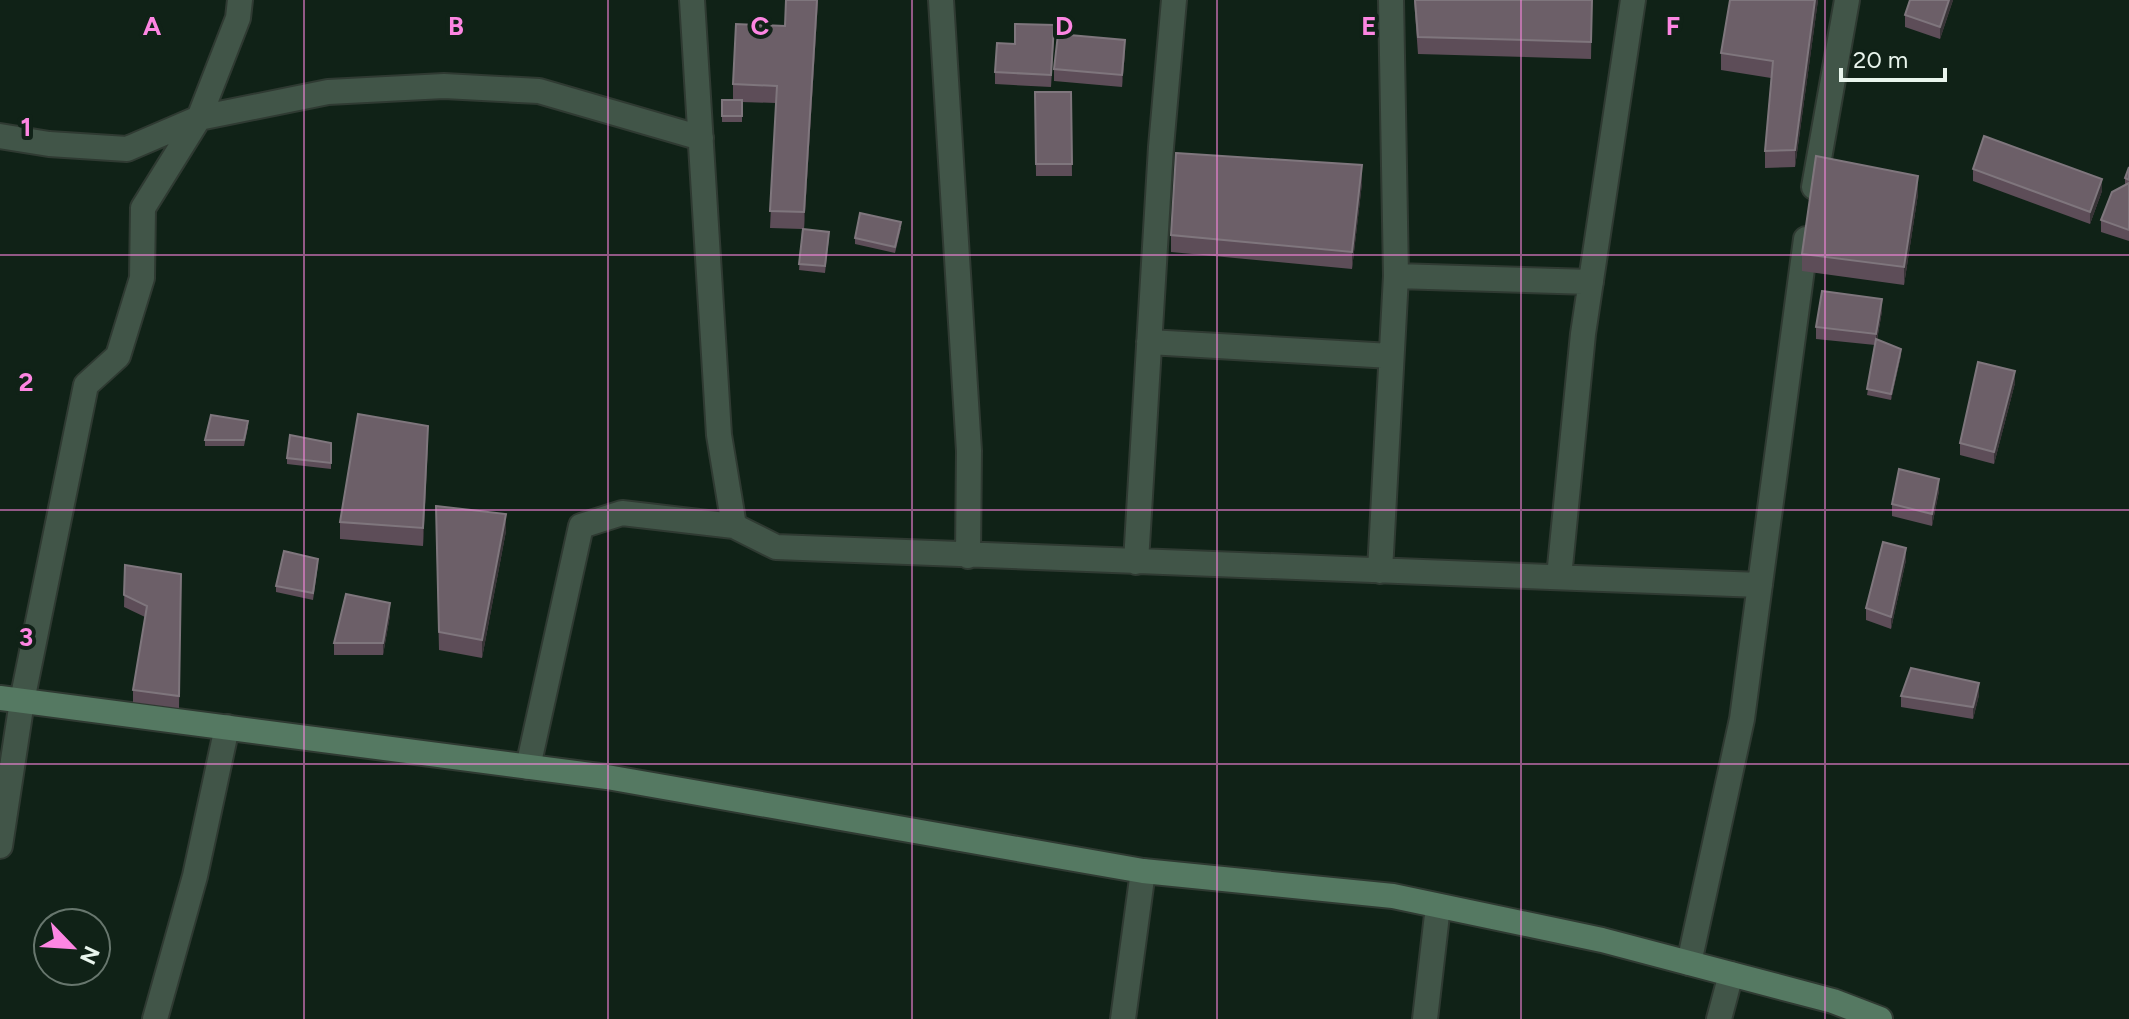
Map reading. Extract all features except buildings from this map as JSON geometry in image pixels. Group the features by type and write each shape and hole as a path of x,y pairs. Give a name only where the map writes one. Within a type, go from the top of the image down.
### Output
{"street":[{"path":"0,846 11,699 86,385 118,356 142,278 143,208 199,118 238,18 240,0"},
{"path":"692,0 719,435 734,526"},
{"path":"941,0 969,451 968,556"},
{"path":"1136,562 1161,147 1174,0"},
{"path":"1380,571 1396,276 1391,0"},
{"path":"1559,577 1583,334 1633,0"},
{"path":"1689,963 1742,719 1811,201 1847,0"},
{"path":"0,136 49,144 127,149 199,118 328,92 444,86 539,91 701,138"},
{"path":"1396,276 1591,282"},
{"path":"1149,342 1391,356"},
{"path":"528,767 581,526 622,513 734,526 776,547 1760,585"},
{"path":"11,699 607,777 1143,871 1393,896 1602,940 1833,1001 1880,1019"},
{"path":"155,1019 195,876 227,727"},
{"path":"1123,1019 1143,871"},
{"path":"1425,1019 1438,906"},
{"path":"1719,1019 1731,974"}]}
